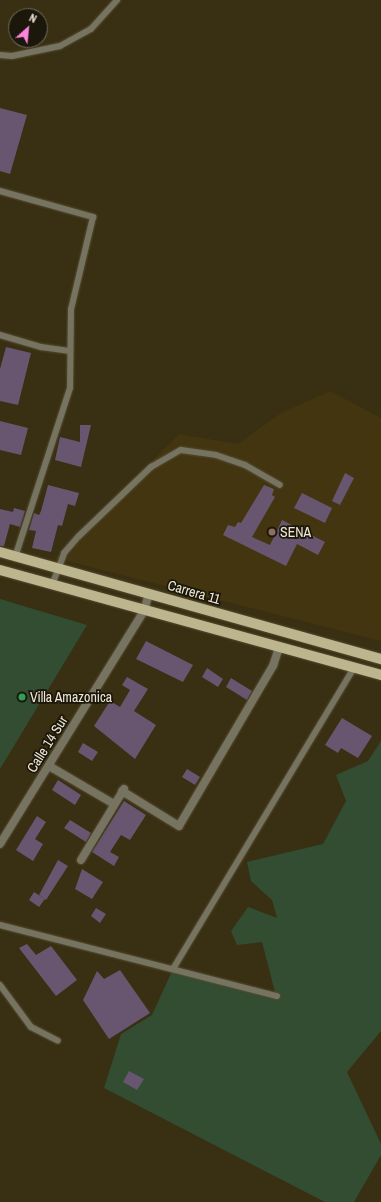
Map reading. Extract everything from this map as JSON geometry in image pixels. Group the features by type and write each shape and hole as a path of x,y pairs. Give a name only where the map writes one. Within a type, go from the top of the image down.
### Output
{"main road":[{"name":"Carrera 11","path":"0,552 381,659"},
{"path":"0,570 144,611 381,675"}],"street":[{"name":"Calle 14 Sur","path":"0,844 144,611 148,594"},
{"path":"81,860 123,790 179,826 273,666 279,648"},
{"path":"49,766 114,804"}],"lane":[{"path":"0,55 12,56 60,46 92,29 117,0"},
{"path":"0,190 93,217 71,309 69,351 70,388 16,557"},
{"path":"0,335 41,347 69,351"},
{"path":"52,585 56,568 79,536 151,467 181,450 216,455 245,465 280,485"},
{"path":"173,969 354,668"},
{"path":"0,925 277,996"},
{"path":"0,984 31,1027 58,1041"}],"shaded area":[{"path":"330,391 381,418 381,641 55,558 179,434 238,444 281,413"}],"green space":[{"name":"Villa Amazonica","path":"0,599 87,625 0,769"},
{"path":"381,741 381,1031 347,1072 381,1144 381,1155 354,1202 325,1202 104,1088 121,1034 152,1015 173,969 276,996 262,942 237,945 231,931 248,907 277,918 272,900 251,881 247,862 323,844 346,801 336,775 368,761"}],"building":[{"path":"0,108 27,115 10,174 0,171"},
{"path":"6,347 31,353 18,405 0,401 0,369"},
{"path":"0,421 28,428 21,455 0,450"},
{"path":"80,425 91,425 81,467 55,460 60,437 80,442"},
{"path":"345,473 354,478 340,505 332,501"},
{"path":"48,485 79,493 75,506 68,504 62,526 58,525 51,552 32,548 36,531 29,530 34,513 39,515 41,511"},
{"path":"264,485 274,489 272,495 275,497 252,537 270,545 282,520 325,542 318,555 297,544 286,566 223,535 228,525 235,527 238,522 241,523"},
{"path":"302,493 332,508 325,523 294,508"},
{"path":"14,508 25,511 20,527 10,524 4,546 0,546 0,509 13,512"},
{"path":"146,641 193,665 183,682 136,659"},
{"path":"207,668 223,679 218,687 202,677"},
{"path":"127,677 148,689 134,711 156,725 135,759 94,726 110,701 120,707 130,690 122,685"},
{"path":"231,678 252,691 247,700 226,687"},
{"path":"342,718 372,736 358,758 341,748 338,753 325,745"},
{"path":"83,743 98,752 92,761 78,752"},
{"path":"187,769 200,777 195,785 182,777"},
{"path":"58,780 81,795 75,805 52,790"},
{"path":"124,801 146,815 130,840 121,835 110,852 119,857 114,866 92,852"},
{"path":"37,816 46,822 35,839 43,844 33,861 16,850"},
{"path":"70,820 91,833 86,842 64,828"},
{"path":"58,860 68,866 46,900 39,895"},
{"path":"82,869 103,882 92,899 75,889"},
{"path":"34,892 45,899 39,907 29,900"},
{"path":"96,908 106,914 100,923 91,916"},
{"path":"27,944 36,955 51,946 77,980 56,996 19,948"},
{"path":"120,970 150,1013 109,1039 83,1000 97,971 104,979"},
{"path":"129,1071 144,1079 137,1090 123,1082"}],"place":[{"name":"SENA","path":"272,532"},
{"name":"Villa Amazonica","path":"22,697"}]}
